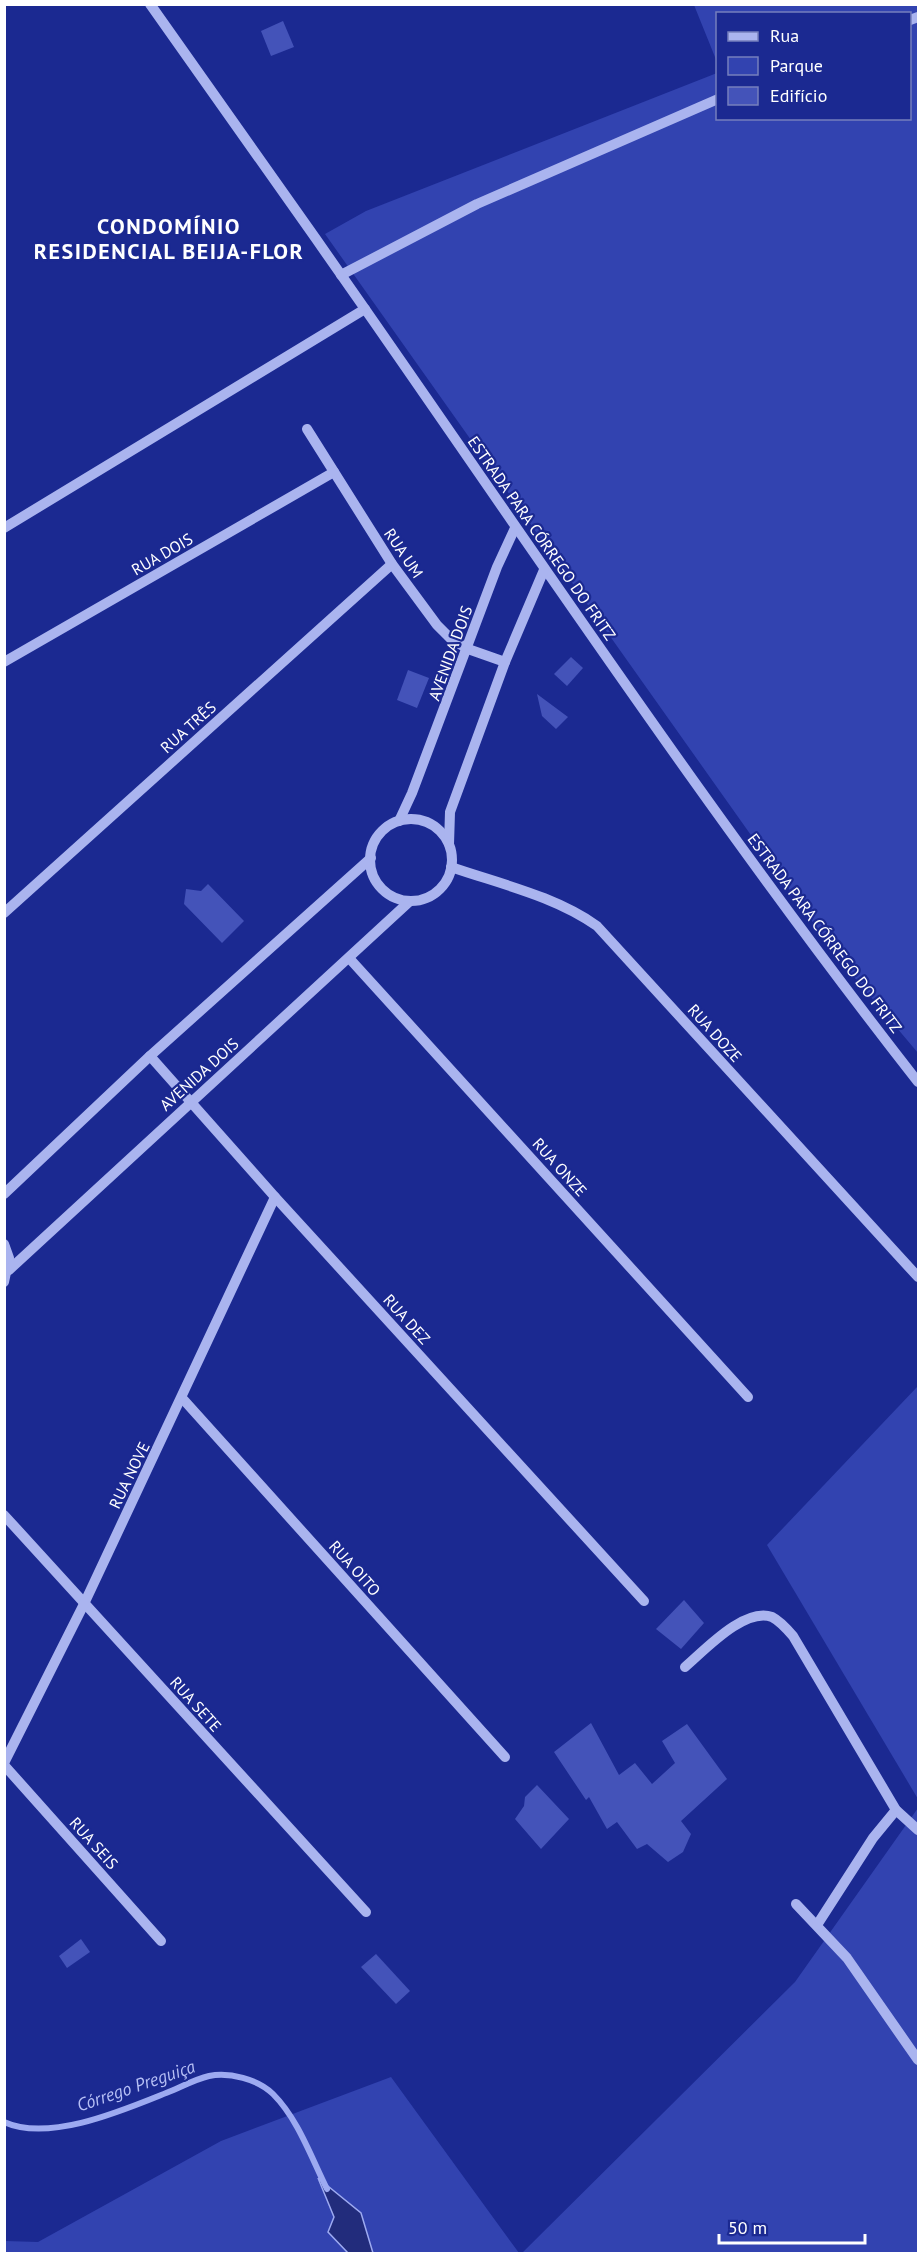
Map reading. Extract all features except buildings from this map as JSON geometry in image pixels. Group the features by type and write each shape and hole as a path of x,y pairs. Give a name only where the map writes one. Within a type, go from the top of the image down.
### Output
{"street":[{"name":"ESTRADA PARA CÓRREGO DO FRITZ","path":"150,4 365,309 544,570 756,867 918,1082"},
{"path":"341,275 477,204 716,99"},
{"path":"4,528 365,309"},
{"name":"RUA UM","path":"307,429 392,564 437,625 451,639 468,649 505,662"},
{"name":"RUA DOIS","path":"4,662 334,472"},
{"name":"AVENIDA DOIS","path":"4,1194 150,1056 371,858 376,839 383,831 399,821 412,793 497,567 515,528"},
{"name":"RUA TRÊS","path":"4,913 392,564"},
{"path":"451,867 450,812 505,662 544,570"},
{"path":"399,821 426,822 443,835 449,844"},
{"path":"371,858 371,868 380,886 398,899 410,901"},
{"name":"AVENIDA DOIS","path":"4,1282 9,1270 410,901 421,900 441,888 451,867"},
{"name":"RUA DOZE","path":"451,867 556,903 580,914 597,926 918,1277"},
{"name":"RUA ONZE","path":"349,958 748,1397"},
{"name":"RUA DEZ","path":"150,1056 275,1197 644,1601"},
{"name":"RUA NOVE","path":"4,1764 84,1604 275,1197"},
{"path":"4,1244 9,1258 9,1270"},
{"name":"RUA OITO","path":"182,1398 505,1757"},
{"name":"RUA SETE","path":"4,1515 366,1912"},
{"path":"685,1667 737,1623 758,1616 771,1617 783,1625 793,1636 896,1810 918,1830"},
{"name":"RUA SEIS","path":"4,1764 161,1941"},
{"path":"817,1925 873,1838 896,1810"},
{"path":"796,1904 847,1958 918,2060"}],"green space":[{"path":"694,5 918,5 918,1053 838,958 325,234 366,211 716,73 716,120 911,120 911,12 716,12 716,60"},
{"path":"918,1386 918,1799 767,1545"},
{"path":"918,1808 918,2253 521,2254 795,1982"},
{"path":"391,2077 519,2253 5,2254 5,2241 38,2242 221,2141"}],"shaded area":[{"path":"318,2178 361,2213 373,2253 348,2253 328,2232 334,2217"}],"waterway":[{"name":"Córrego Preguiça","path":"4,2122 43,2129 65,2126 111,2114 204,2077 234,2076 259,2084 282,2104 303,2139 327,2189"}],"district":[{"name":"CONDOMÍNIO RESIDENCIAL BEIJA-FLOR","path":"169,238"}]}
